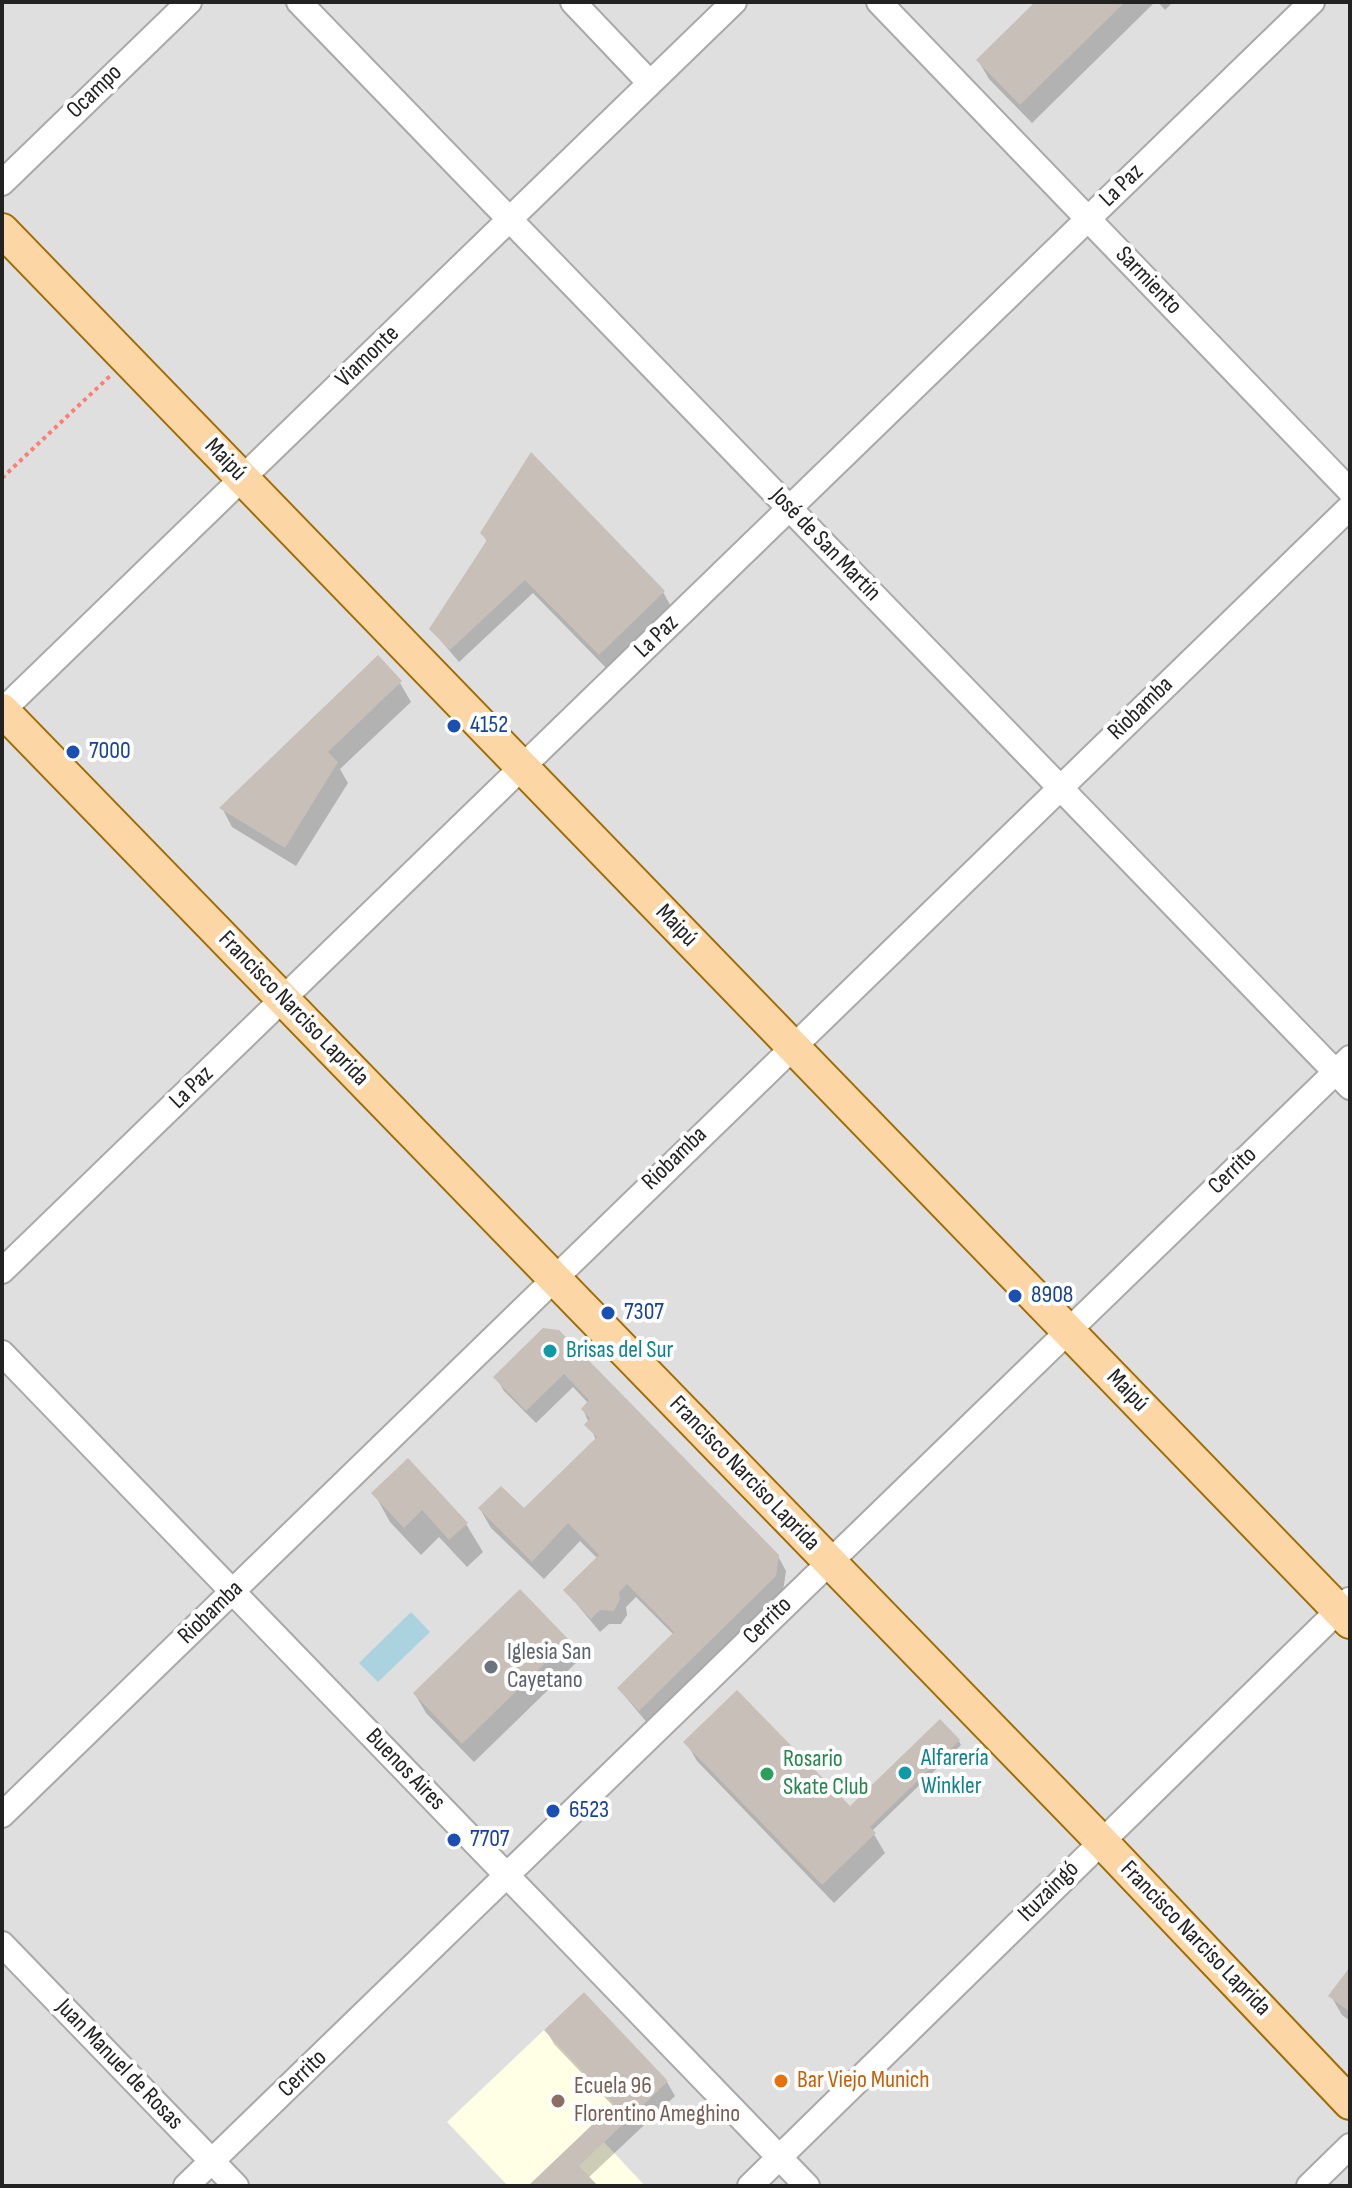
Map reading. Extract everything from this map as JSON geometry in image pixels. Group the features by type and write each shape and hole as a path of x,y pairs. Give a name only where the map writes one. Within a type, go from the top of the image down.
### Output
{"main road":[{"name":"Maipú","path":"2,230 1068,1330 1346,1611"},
{"name":"Francisco Narciso Laprida","path":"2,711 1101,1841 1350,2103"}],"street":[{"name":"Ocampo","path":"2,183 189,2"},
{"name":"José de San Martín","path":"299,2 1060,787 1345,1073"},
{"path":"573,2 650,83"},
{"name":"Viamonte","path":"2,711 734,2"},
{"name":"Sarmiento","path":"879,2 1350,491"},
{"name":"La Paz","path":"2,1271 1312,2"},
{"name":"Riobamba","path":"2,1815 553,1277 1350,507"},
{"name":"Cerrito","path":"186,2186 508,1877 1068,1330 1345,1073"},
{"name":"Buenos Aires","path":"2,1353 807,2186"},
{"name":"Ituzaingó","path":"750,2186 1101,1841 1346,1611"},
{"name":"Juan Manuel de Rosas","path":"2,1944 236,2186"},
{"path":"1309,2186 1350,2146"}],"path":[{"path":"2,478 127,360"}],"shaded area":[{"path":"2,2 1350,2 1350,2186 2,2186"},
{"name":"Ecuela 96 Florentino Ameghino","path":"584,1992 668,2081 604,2142 645,2186 508,2186 447,2122"}],"water":[{"path":"411,1612 430,1632 378,1682 359,1663"}],"building":[{"path":"1035,2 1125,2 1020,105 976,60"},
{"path":"531,452 665,591 599,655 525,580 450,650 429,629 487,540 480,533"},
{"path":"378,655 402,681 328,752 338,762 285,848 219,808"},
{"path":"543,1328 559,1330 779,1555 776,1576 639,1711 617,1688 674,1632 627,1584 619,1592 620,1599 614,1611 600,1610 591,1619 563,1590 599,1555 568,1523 532,1562 478,1508 501,1486 524,1508 597,1437 584,1425 590,1418 581,1409 589,1400 564,1374 526,1411 493,1377"},
{"path":"408,1458 468,1523 449,1540 422,1510 404,1528 371,1493"},
{"name":"Iglesia San Cayetano","path":"520,1589 569,1640 462,1744 413,1693"},
{"name":"Rosario Skate Club","path":"737,1690 850,1806 940,1719 960,1740 870,1827 876,1833 822,1885 683,1742"},
{"path":"1350,1967 1350,2012 1328,1996"},
{"path":"584,1992 668,2081 579,2166 598,2186 528,2186 614,2104 544,2030"}],"place":[{"name":"4152","path":"454,726"},
{"name":"7000","path":"73,752"},
{"name":"8908","path":"1015,1296"},
{"name":"7307","path":"608,1313"},
{"name":"Brisas del Sur","path":"550,1351"},
{"name":"Iglesia San Cayetano","path":"491,1667"},
{"name":"Alfarería Winkler","path":"905,1773"},
{"name":"Rosario Skate Club","path":"767,1774"},
{"name":"6523","path":"553,1811"},
{"name":"7707","path":"454,1840"},
{"name":"Bar Viejo Munich","path":"781,2081"},
{"name":"Ecuela 96 Florentino Ameghino","path":"558,2101"}]}
